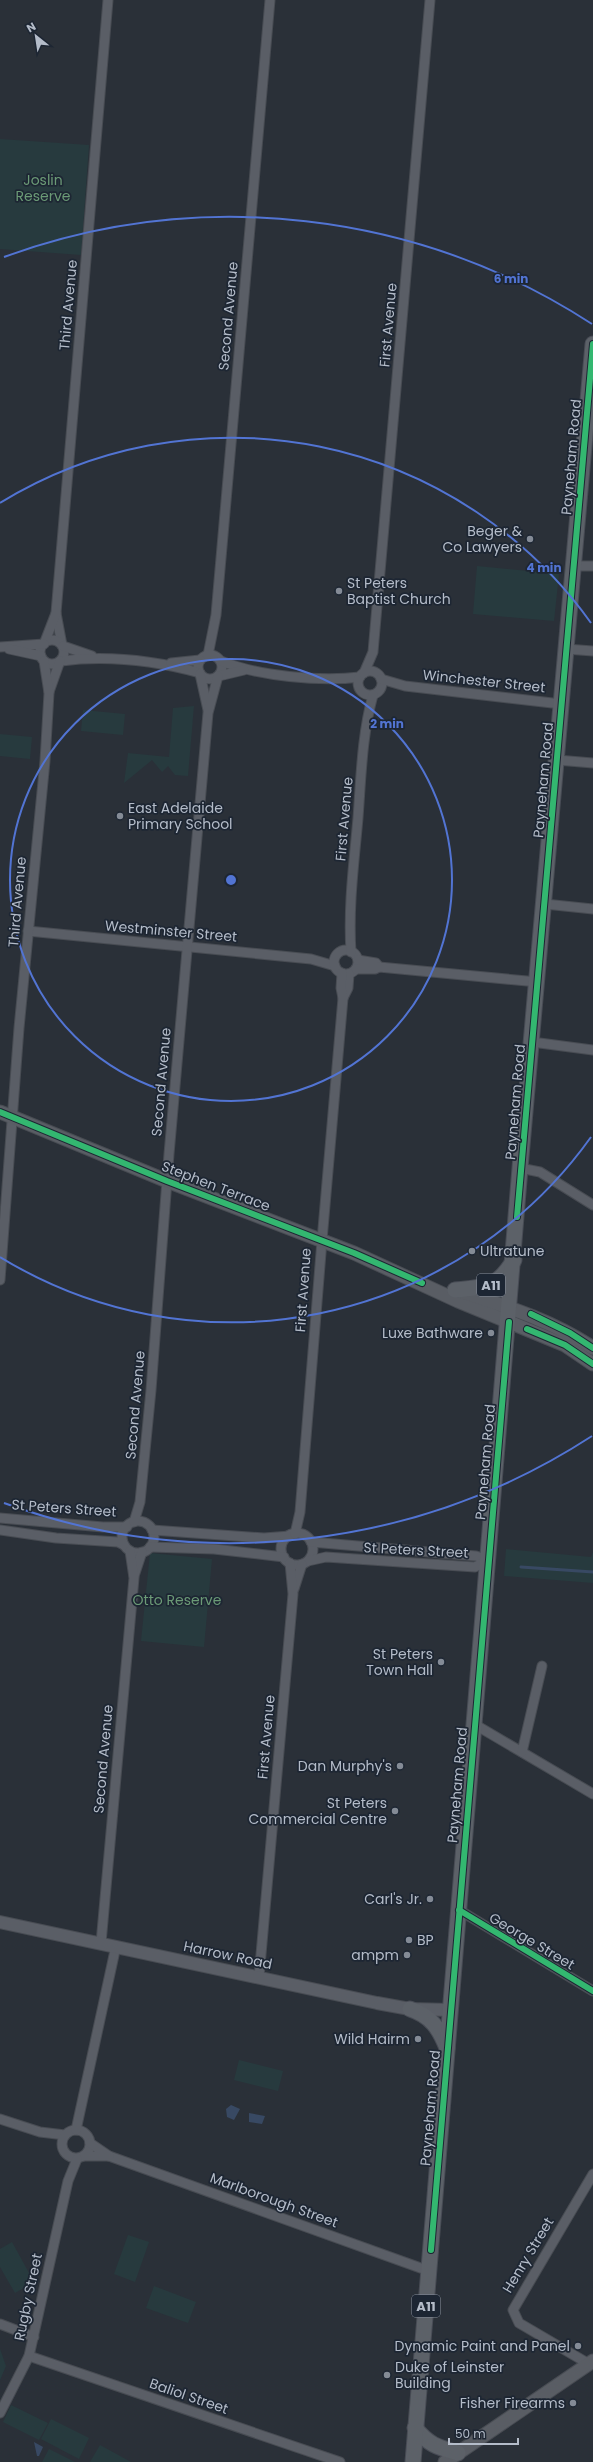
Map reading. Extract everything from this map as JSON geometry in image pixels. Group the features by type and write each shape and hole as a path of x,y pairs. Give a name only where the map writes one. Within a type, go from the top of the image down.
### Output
{"main road":[{"name":"Payneham Road","path":"413,2462 415,2428 423,2362 450,2010 510,1315 520,1168 545,904 593,344"},
{"name":"Stephen Terrace","path":"6,1114 167,1181 321,1240 422,1283 458,1301 510,1315"},
{"name":"A11","path":"455,1290 491,1285 505,1275 514,1259"},
{"name":"Stephen Terrace","path":"422,1283 455,1290 510,1315"},
{"path":"510,1315 530,1314 570,1333 593,1348"},
{"path":"510,1315 565,1345 593,1364"},
{"path":"410,2009 423,2013 433,2021 447,2049"},
{"path":"445,2462 457,2458 474,2442 591,2362"},
{"path":"415,2428 427,2442 457,2458"}],"street":[{"name":"Third Avenue","path":"62,646 56,613 108,0"},
{"name":"Second Avenue","path":"208,713 200,674 212,658 270,0"},
{"name":"First Avenue","path":"296,1535 300,1512 321,1240 331,1159 343,998 348,988 348,968 343,953 349,926 369,692 362,675 373,652 430,0"},
{"path":"573,566 593,566"},
{"name":"Third Avenue","path":"44,644 56,613"},
{"path":"0,647 44,644 54,640 62,646 95,657"},
{"path":"43,658 41,650 44,644"},
{"path":"60,661 64,654 62,646"},
{"path":"0,647 43,658 54,664 60,661 95,657 164,664 200,674 209,679 244,670"},
{"path":"566,649 593,651"},
{"name":"First Avenue","path":"369,692 380,676 373,652"},
{"name":"Third Avenue","path":"0,1280 6,1114 28,932 45,761 49,694 43,658"},
{"name":"Second Avenue","path":"130,1524 140,1502 151,1390 167,1181 208,713 222,667 212,658"},
{"path":"164,664 212,658 244,670 338,680 369,692"},
{"name":"Third Avenue","path":"49,694 60,661"},
{"name":"Winchester Street","path":"362,675 374,672 404,686 561,704"},
{"path":"338,680 362,675"},
{"name":"Winchester Street","path":"369,692 404,686"},
{"path":"557,760 593,763"},
{"path":"545,904 593,909"},
{"name":"Westminster Street","path":"28,932 311,959 348,968 375,969 380,967 538,982"},
{"path":"343,953 348,968"},
{"name":"Westminster Street","path":"311,959 343,953"},
{"path":"532,1042 593,1050"},
{"path":"520,1168 540,1172 593,1205"},
{"name":"Second Avenue","path":"140,1502 148,1527"},
{"name":"St Peters Street","path":"0,1518 103,1527 130,1524"},
{"path":"130,1524 264,1538 296,1535 311,1542 313,1553 305,1562 295,1565 287,1560 214,1549 146,1550 127,1548 122,1533 130,1524"},
{"path":"146,1550 153,1541 148,1527"},
{"name":"St Peters Street","path":"0,1530 56,1538 118,1542 127,1548"},
{"path":"287,1560 282,1545 296,1535"},
{"name":"St Peters Street","path":"311,1542 476,1556 488,1560"},
{"name":"Second Avenue","path":"127,1548 134,1578"},
{"name":"Second Avenue","path":"101,1942 134,1578 146,1550"},
{"name":"St Peters Street","path":"305,1562 326,1557 475,1567 488,1560"},
{"name":"First Avenue","path":"259,1977 293,1594 287,1560"},
{"name":"First Avenue","path":"293,1594 305,1562"},
{"path":"522,1752 542,1666"},
{"path":"474,1724 593,1794"},
{"name":"George Street","path":"459,1910 593,1991"},
{"name":"Harrow Road","path":"0,1922 101,1942 410,2009 450,2010"},
{"path":"90,2143 80,2131 83,2103 116,1946"},
{"path":"0,2119 40,2132 65,2135 80,2131"},
{"path":"40,2132 61,2145 76,2157"},
{"path":"61,2145 65,2135"},
{"name":"Marlborough Street","path":"90,2143 109,2156 429,2271"},
{"name":"Rugby Street","path":"0,2413 29,2356 68,2181 76,2157 90,2143"},
{"name":"Marlborough Street","path":"76,2157 109,2156"},
{"name":"Henry Street","path":"591,2362 519,2323 513,2310 593,2174"},
{"path":"0,2324 34,2336"},
{"name":"Baliol Street","path":"29,2356 340,2462"}],"green space":[{"name":"Joslin Reserve","path":"0,139 89,145 81,255 0,249"},
{"path":"477,566 559,574 554,621 473,614"},
{"path":"194,706 188,776 175,775 168,766 162,772 152,760 124,783 128,753 169,757 173,708"},
{"path":"83,710 125,714 123,735 81,731"},
{"path":"0,734 32,737 30,759 0,756"},
{"path":"506,1549 591,1557 593,1552 593,1583 504,1576"},
{"name":"Otto Reserve","path":"150,1553 212,1559 204,1647 141,1641"},
{"path":"239,2060 283,2071 278,2091 234,2080"},
{"path":"128,2235 149,2242 135,2282 114,2274"},
{"path":"12,2242 34,2282 15,2293 0,2267 0,2249"},
{"path":"154,2286 196,2302 188,2323 146,2308"},
{"path":"0,2349 6,2366 0,2380"},
{"path":"11,2405 48,2423 39,2440 3,2422"},
{"path":"51,2419 89,2438 79,2459 41,2439"},
{"path":"100,2445 131,2462 90,2462"},
{"path":"49,2449 75,2462 42,2462"}],"water":[{"path":"231,2105 240,2109 234,2120 227,2117 226,2109"},
{"path":"249,2113 265,2116 262,2124 249,2122"},
{"path":"34,2442 43,2447 39,2456 37,2456"}],"waterway":[{"path":"521,1567 593,1572"}],"cycle path":[{"path":"517,1217 593,344"},
{"path":"0,1112 167,1181 354,1253 422,1283"},
{"path":"531,1314 570,1333 593,1348"},
{"path":"431,2250 509,1322"},
{"path":"527,1329 565,1345 593,1364"},
{"path":"459,1910 593,1991"}],"place":[{"name":"Beger & Co Lawyers","path":"530,539"},
{"name":"St Peters Baptist Church","path":"339,591"},
{"name":"East Adelaide Primary School","path":"120,816"},
{"name":"Ultratune","path":"472,1251"},
{"name":"Luxe Bathware","path":"491,1333"},
{"name":"St Peters Town Hall","path":"441,1662"},
{"name":"Dan Murphy's","path":"400,1766"},
{"name":"St Peters Commercial Centre","path":"395,1811"},
{"name":"Carl's Jr.","path":"430,1899"},
{"name":"BP","path":"409,1940"},
{"name":"ampm","path":"407,1955"},
{"name":"Wild Hairm","path":"418,2039"},
{"name":"Dynamic Paint and Panel","path":"578,2346"},
{"name":"Duke of Leinster Building","path":"387,2375"},
{"name":"Fisher Firearms","path":"573,2403"}]}
